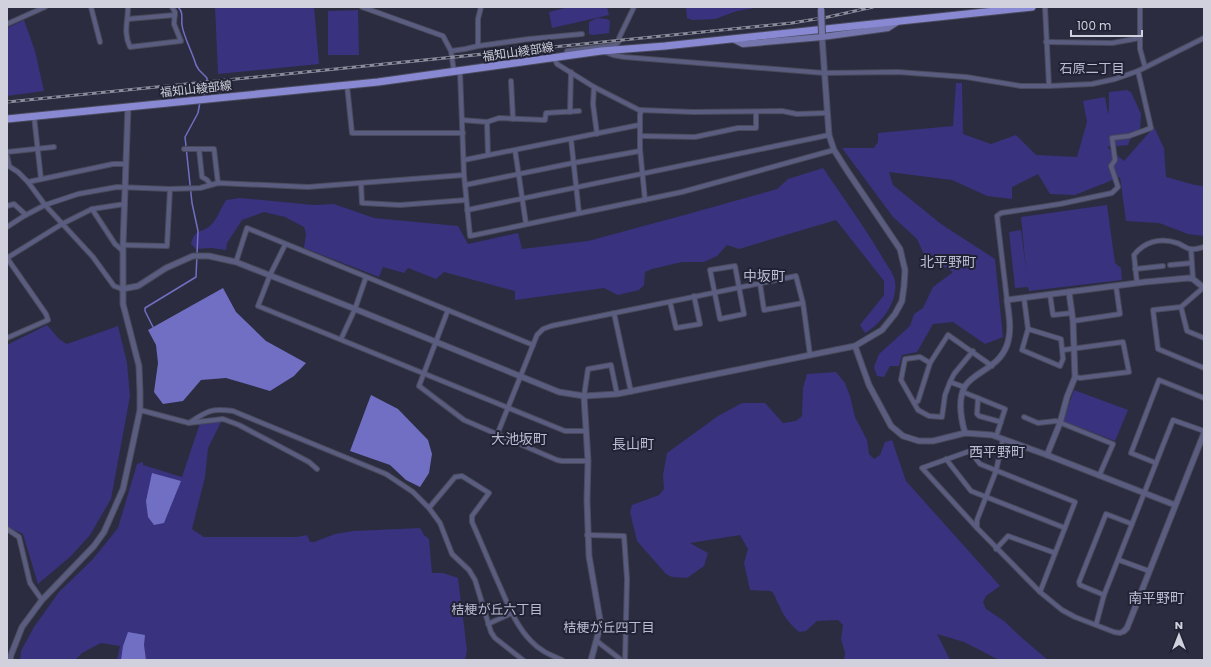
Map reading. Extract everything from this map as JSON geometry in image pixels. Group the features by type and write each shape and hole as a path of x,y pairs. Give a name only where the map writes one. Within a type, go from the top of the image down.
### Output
{"main road":[{"name":"福知山綾部線","path":"7,119 347,85 601,51 733,39 899,21 977,10 1032,7"},
{"path":"821,8 822,35"},
{"path":"733,39 743,44 888,28 899,21"}],"street":[{"path":"7,24 43,7"},
{"path":"91,7 100,42"},
{"path":"128,7 128,19 125,26 127,40 130,47 181,41 174,24 175,15 174,8 172,7"},
{"path":"362,7 443,36 451,50 457,71 470,236 682,192 834,150"},
{"path":"478,46 478,19 481,7"},
{"path":"565,57 567,51 616,45 619,42 619,38 634,7"},
{"path":"1045,7 1049,86"},
{"path":"1140,7 1140,49 1145,67"},
{"path":"128,19 175,15"},
{"path":"451,50 529,39 582,34"},
{"path":"7,156 8,165 28,182 45,205 93,257 114,286 122,289 138,286 166,268 193,256 209,256 236,262 270,275 559,392 584,396 631,392 855,346 882,330 895,314 902,301 905,270 900,249 834,150 829,136 826,113 822,35"},
{"path":"1046,42 1112,43 1140,38"},
{"path":"601,51 624,57 824,73 898,72 966,77 1021,86 1049,86 1092,84 1115,79 1138,71 1204,38"},
{"path":"554,58 557,64 594,87 639,110 693,112 782,111 798,114 826,113"},
{"path":"965,433 961,411 964,389 977,374 992,366 1001,356 1007,346 1009,336 1007,300 997,216 1000,213 1060,204 1112,193 1118,188 1111,166 1115,160 1112,138 1129,136 1150,128 1138,71"},
{"path":"570,112 571,72"},
{"path":"511,82 513,119"},
{"path":"347,85 352,133 463,133"},
{"path":"594,87 593,104 597,134"},
{"path":"9,657 22,627 42,600 94,546 104,532 123,489 140,410 139,366 123,304 122,289 128,107"},
{"path":"642,110 639,125 645,200"},
{"path":"462,120 486,122 499,118 545,120 546,113 579,112"},
{"path":"640,136 695,137 738,128 756,128 756,112"},
{"path":"34,116 40,179"},
{"path":"486,122 488,155"},
{"path":"464,160 639,125"},
{"path":"467,210 829,136"},
{"path":"571,139 579,213"},
{"path":"7,152 54,147"},
{"path":"184,149 214,149 218,183"},
{"path":"199,149 202,177 207,180 210,185"},
{"path":"515,150 526,224"},
{"path":"465,185 573,162 640,151"},
{"path":"28,182 113,164 126,164"},
{"path":"7,227 45,205 78,194 117,187 170,189 200,188 218,183 308,187 464,175"},
{"path":"361,184 362,202 400,205 466,200"},
{"path":"92,209 115,244 123,248 167,246 170,189"},
{"path":"7,206 14,204 26,215"},
{"path":"7,338 48,320 46,314 7,258 62,224 92,209 125,204"},
{"path":"236,262 247,228 285,245 366,276 533,345"},
{"path":"1137,283 1134,255 1149,243 1164,240 1179,243 1190,249 1204,247"},
{"path":"285,245 270,275 258,306 565,431 586,431"},
{"path":"1190,249 1194,279"},
{"path":"1170,265 1192,263"},
{"path":"735,266 744,314 720,319 714,293 710,270 735,266"},
{"path":"1135,269 1163,266"},
{"path":"341,339 355,309 366,276"},
{"path":"497,435 537,335 543,329 551,326 796,276 803,303 810,355"},
{"path":"1007,300 1137,283 1194,279 1204,287 1181,307 1153,310 1158,348 1204,368"},
{"path":"760,284 764,310 803,303"},
{"path":"1073,321 1120,314 1116,286"},
{"path":"1047,455 1060,423 1067,397 1075,376 1075,348 1069,292"},
{"path":"1050,295 1053,315 1072,313"},
{"path":"670,302 676,328 700,324 694,296"},
{"path":"1024,298 1028,329 1022,350 1060,366 1063,359 1061,339 1028,329"},
{"path":"1181,307 1187,332 1204,338"},
{"path":"448,310 419,386 464,420 497,435 557,460 588,461"},
{"path":"614,313 631,392"},
{"path":"914,403 918,401 930,363 948,335 973,351 992,366"},
{"path":"1063,350 1123,342 1130,372 1080,378 1075,376"},
{"path":"855,346 869,385 891,426 903,436 919,441 933,441 965,433 996,437 1047,455 1175,505"},
{"path":"930,363 920,357 905,358 901,380 918,410 929,416 942,417 945,395 950,382 954,374 973,351"},
{"path":"592,660 600,627 599,611 589,556 587,535 588,461 584,396 588,369 611,365 617,394"},
{"path":"1156,463 1131,453 1159,380 1204,398"},
{"path":"950,382 978,398 1005,409 996,437"},
{"path":"978,398 977,414 979,416 1001,422"},
{"path":"189,423 207,411 218,409 234,411 386,474 413,492 430,508 440,523 452,554 469,570 475,580 488,624 495,638 523,660"},
{"path":"140,410 189,423 223,420 240,425 309,462 316,469"},
{"path":"1024,417 1038,422 1056,421 1113,444 1099,476"},
{"path":"1040,592 1076,502 980,464 970,451 922,468 996,549 1040,592 1062,610 1075,617 1114,632 1120,633 1127,628 1204,432 1173,420 1104,595 1096,625"},
{"path":"977,528 977,520 996,471 1003,440"},
{"path":"946,459 971,491 1065,528"},
{"path":"430,508 455,477 462,476 489,493 472,516 472,522 512,613 524,633 540,649 562,660"},
{"path":"1104,595 1080,585 1079,582 1106,514 1132,524"},
{"path":"7,529 19,537 30,583 42,600"},
{"path":"587,535 624,536 627,579 625,660"},
{"path":"996,549 1008,536 1055,553"},
{"path":"1119,560 1149,571"},
{"path":"488,624 512,613"},
{"path":"597,641 603,647 612,651 621,660"}],"shaded area":[{"path":"215,7 314,7 319,64 218,74"},
{"path":"569,7 607,7 609,15 552,28 549,12"},
{"path":"686,7 760,7 737,11 715,19 692,20 687,18"},
{"path":"358,10 359,55 328,55 328,11"},
{"path":"597,18 607,19 610,21 609,33 589,34 589,22"},
{"path":"24,20 35,51 44,91 7,96 7,28"},
{"path":"956,83 962,83 963,134 991,144 1016,135 1036,155 1077,157 1087,122 1083,101 1105,97 1108,114 1109,92 1127,90 1131,92 1141,114 1140,131 1131,137 1128,145 1107,147 1124,161 1154,127 1164,148 1166,177 1204,186 1204,236 1188,234 1159,223 1126,221 1120,177 1075,195 1050,194 1038,174 1012,187 1012,199 987,196 952,180 889,172 893,185 941,224 995,259 1003,337 985,344 953,322 933,324 917,352 902,355 899,366 890,366 884,377 877,376 874,367 879,354 910,326 914,314 923,308 933,287 953,272 925,257 917,239 893,217 842,148 874,148 878,142 878,133 953,126"},
{"path":"823,168 871,238 895,281 894,297 888,311 877,324 865,333 860,325 884,295 884,281 836,220 739,249 727,245 717,256 704,262 682,262 652,269 645,272 644,285 639,290 618,295 604,288 515,300 515,291 444,272 436,279 408,268 404,273 383,267 379,277 304,248 306,234 304,227 285,217 264,212 242,220 227,243 226,250 211,248 196,249 191,244 196,233 207,228 213,223 226,200 240,198 314,205 334,204 374,218 458,226 468,244 518,233 522,249 588,241 777,189 788,179"},
{"path":"1107,205 1115,263 1121,268 1122,280 1029,291 1028,287 1015,288 1009,232 1021,230 1026,270 1021,217"},
{"path":"223,288 236,312 266,341 306,363 294,376 270,391 226,378 201,380 183,401 163,404 154,392 158,363 156,345 148,330"},
{"path":"47,325 59,339 67,344 118,326 127,363 130,396 111,499 90,535 71,556 38,584 23,534 7,527 7,345"},
{"path":"836,372 845,383 855,417 867,440 869,454 874,459 880,455 885,442 892,440 906,481 1000,586 986,596 983,602 986,609 1004,621 1048,660 999,660 964,642 937,634 950,660 844,660 845,653 841,639 843,625 838,620 817,621 806,631 799,632 785,616 771,591 750,590 744,563 748,549 740,535 690,543 708,553 704,566 687,578 672,577 666,574 637,541 630,512 632,505 659,495 664,489 663,475 667,453 718,416 742,403 765,403 783,423 796,421 802,416 803,388 807,374"},
{"path":"1074,390 1128,410 1115,441 1063,421"},
{"path":"371,395 398,409 428,440 432,454 429,473 420,487 406,480 390,465 350,451"},
{"path":"215,419 221,422 208,448 205,477 192,529 204,537 297,537 307,535 310,542 314,542 335,534 353,531 420,528 424,535 429,539 432,573 443,573 458,578 467,650 465,660 117,660 120,646 101,643 82,653 75,660 20,660 21,651 34,627 59,592 93,559 118,528 137,464 143,462 143,465 182,477 200,423"},
{"path":"152,473 181,481 164,523 154,525 148,517 146,501"},
{"path":"128,632 145,635 144,645 146,660 121,660 123,646"}],"waterway":[{"path":"178,7 182,13 184,34 196,65 207,78 206,90 202,97"},
{"path":"153,327 145,308 196,277 198,231 192,203 185,137 198,113 200,102"}],"railway":[{"path":"7,102 792,23 873,7"}],"district":[{"name":"石原二丁目","path":"1092,68"},
{"name":"北平野町","path":"948,262"},
{"name":"中坂町","path":"764,276"},
{"name":"大池坂町","path":"519,439"},
{"name":"長山町","path":"633,444"},
{"name":"西平野町","path":"997,452"},
{"name":"南平野町","path":"1156,598"},
{"name":"桔梗が丘六丁目","path":"497,609"},
{"name":"桔梗が丘四丁目","path":"609,627"}]}
